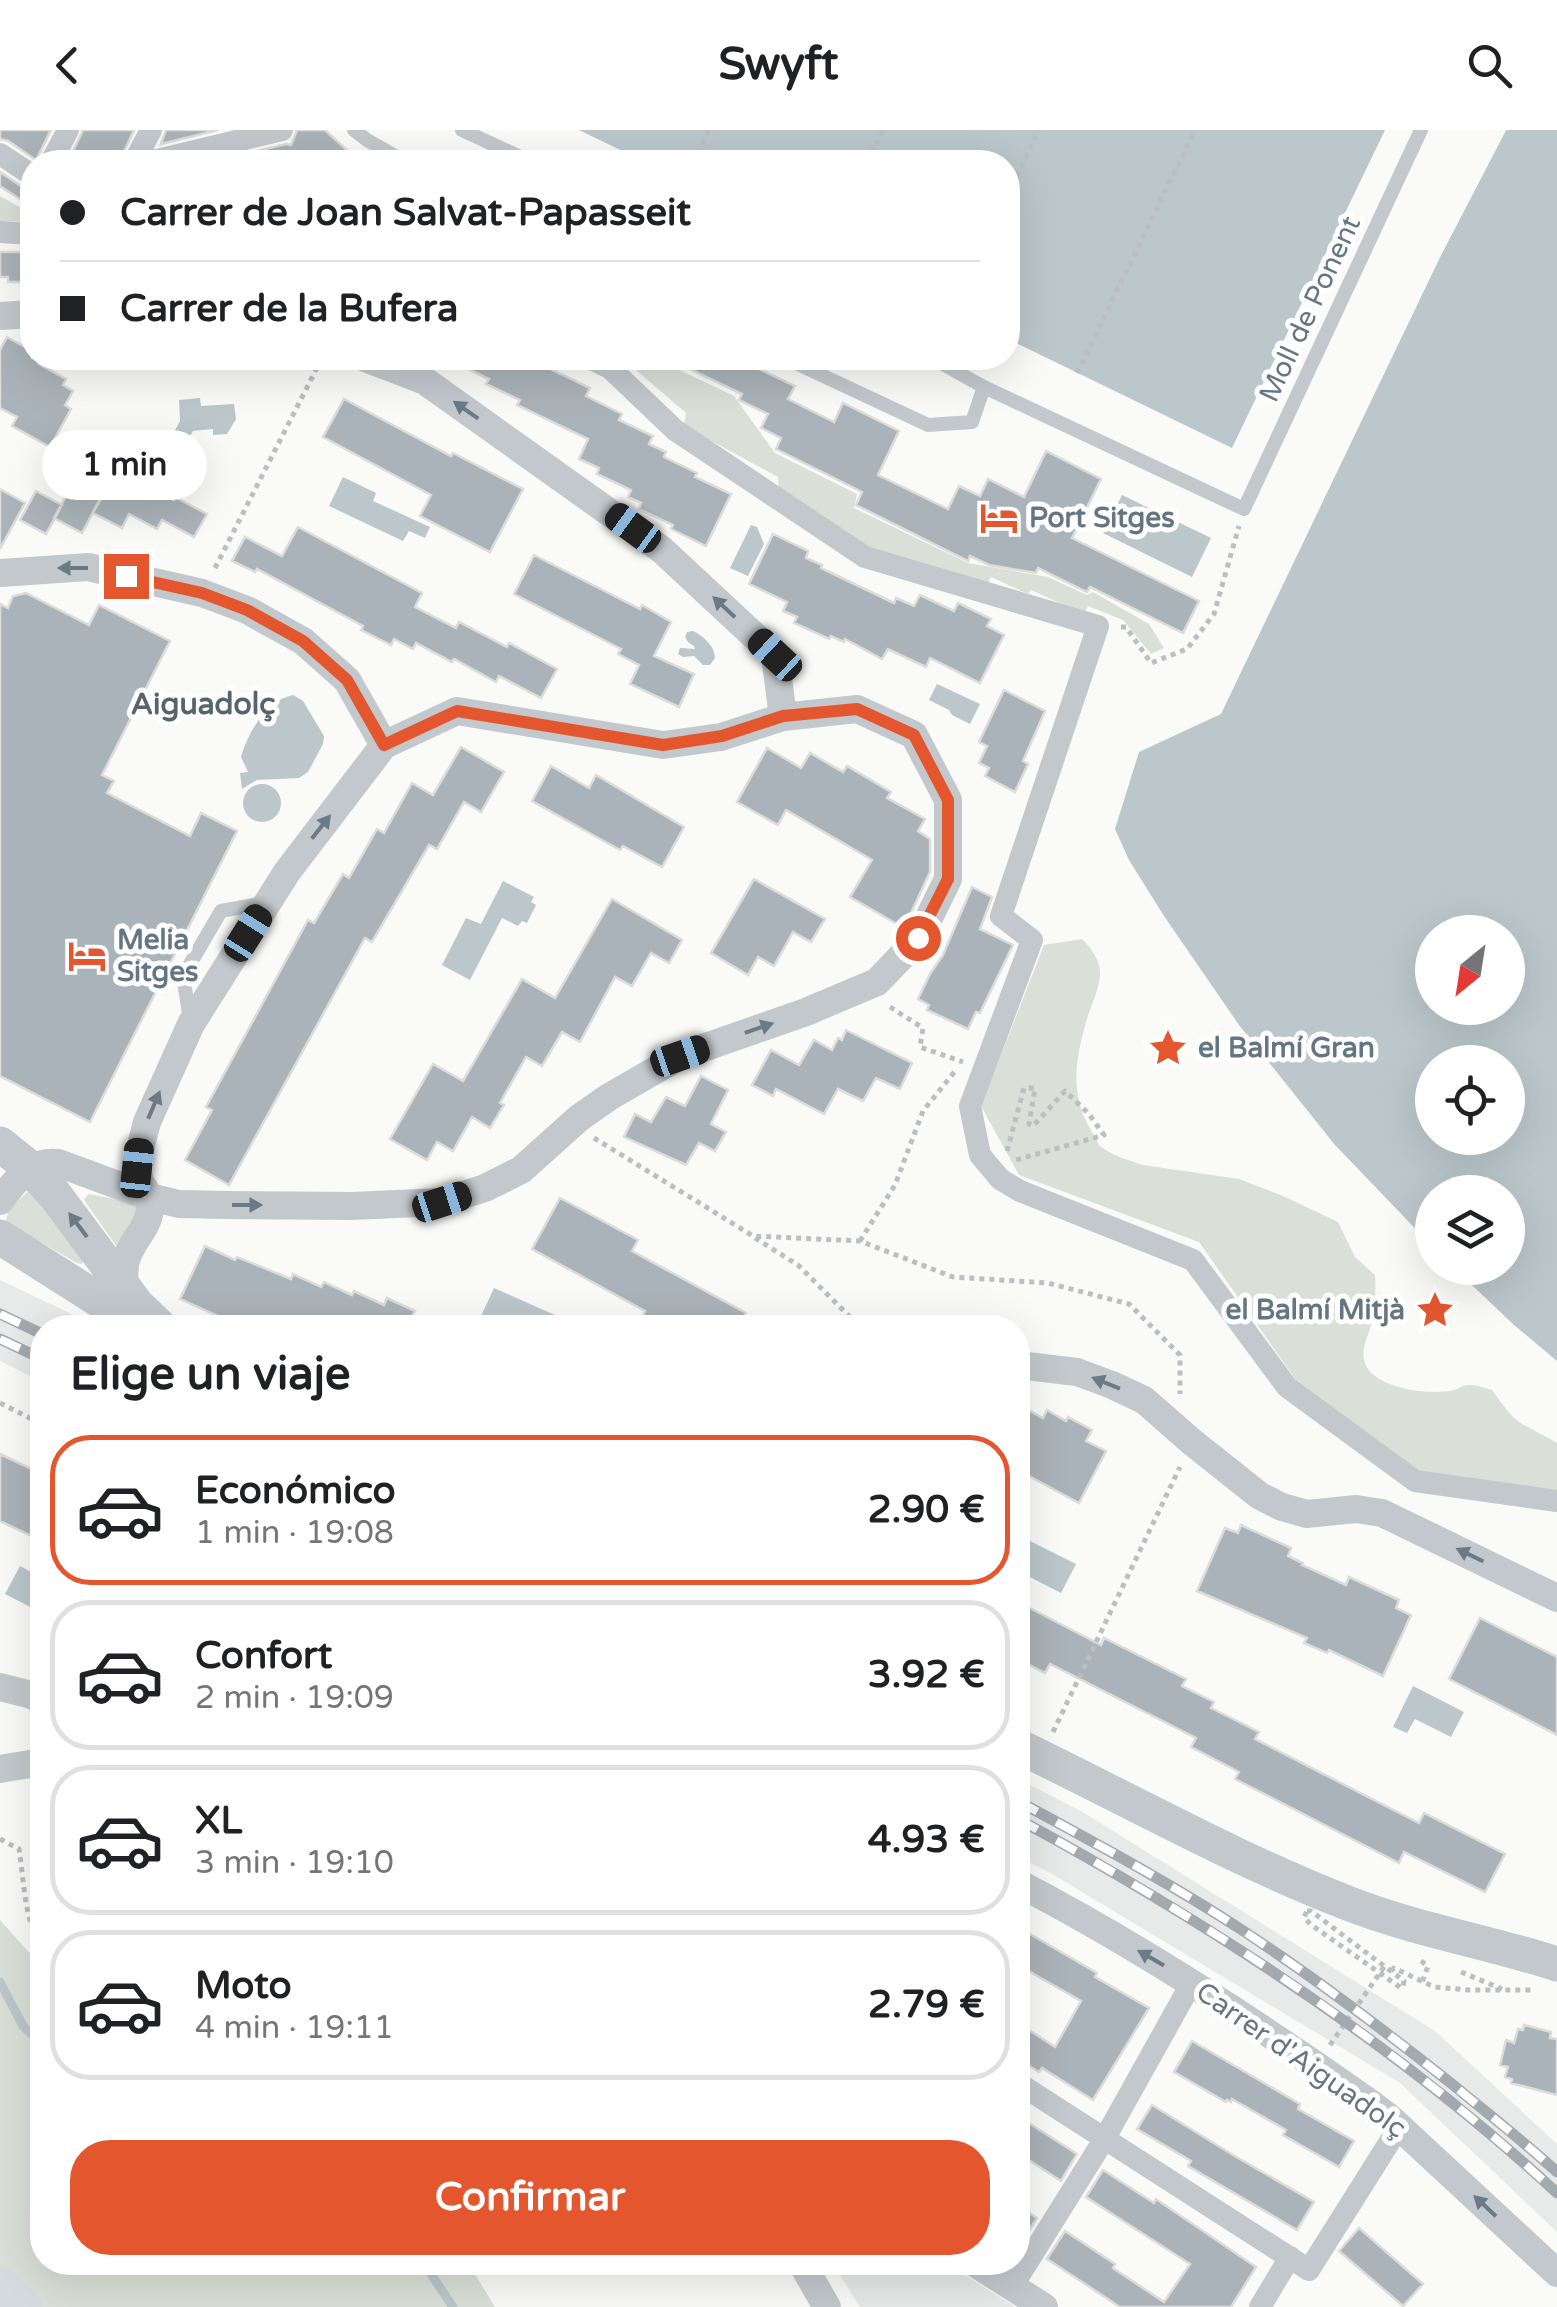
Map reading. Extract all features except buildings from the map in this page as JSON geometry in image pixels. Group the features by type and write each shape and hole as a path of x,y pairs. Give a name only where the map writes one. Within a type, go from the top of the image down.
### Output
{"main road":[{"path":"0,2287 22,2307"}],"street":[{"path":"197,150 268,132"},
{"path":"396,370 425,381 662,550 775,655 783,716"},
{"path":"612,370 675,430 866,556 1098,626 1001,916 1032,940 973,1065 970,1106 980,1154 1000,1178 1020,1191 1194,1260 1287,1387 1414,1481 1557,1501"},
{"path":"0,573 88,567 202,593 247,610 303,641 347,680 384,745"},
{"path":"0,1201 30,1168 46,1162 150,1197 179,1204 210,1205 442,1202 485,1188 521,1170 578,1118 609,1096 680,1056 806,1012 877,982 918,938 948,879 948,800 914,735 857,709 783,716 722,736 663,745 457,711 384,745 286,872 191,1024 154,1106 140,1148 137,1168 150,1197 151,1209 126,1258 125,1290"},
{"path":"0,1144 55,1195 147,1315"},
{"path":"0,1236 99,1300 131,1315"},
{"path":"1030,1366 1078,1372 1144,1400 1260,1496 1282,1507 1306,1514 1356,1509 1382,1513 1557,1598"},
{"path":"0,1687 30,1694"},
{"path":"1030,1752 1310,1888 1377,1914 1422,1942 1517,1951 1557,1948"},
{"path":"0,1770 30,1764"},
{"name":"Carrer d'Aiguadolç","path":"1030,1890 1192,1982 1370,2103 1557,2272"},
{"path":"1517,1951 1552,1977"},
{"path":"1030,2259 1105,2138 1192,1982"},
{"path":"1030,2091 1309,2270 1399,2126"},
{"path":"1260,2307 1290,2258"},
{"path":"809,2275 828,2307"},
{"path":"992,2275 1044,2307"},
{"path":"1012,2288 1020,2275"}],"lane":[{"path":"354,130 385,150"},
{"path":"462,130 505,150"},
{"name":"Moll de Ponent","path":"1244,509 1420,130"},
{"path":"811,370 928,425 972,422 984,386"},
{"path":"954,370 1244,509"}],"path":[{"path":"1020,169 1039,130"},
{"path":"1077,373 1195,130"},
{"path":"202,593 316,370"},
{"path":"1098,626 1126,627 1151,664 1187,649 1214,614 1244,509"},
{"path":"860,1241 895,1185 923,1111 973,1065 920,1047 923,1028 889,1007 877,982"},
{"path":"1024,1088 1034,1088 1029,1124 1034,1126 1064,1091 1089,1114 1104,1135 1070,1145 1004,1164 1024,1088"},
{"path":"578,1118 590,1135 798,1266 848,1315"},
{"path":"753,1236 860,1241 953,1278 1048,1283 1129,1304 1180,1355 1187,1437 1030,1750"},
{"path":"0,1404 30,1418"},
{"path":"0,1839 19,1849 30,1913"},
{"path":"1307,1911 1389,1968 1404,1981 1403,1987 1379,1974 1310,1924 1304,1917 1307,1911"},
{"path":"1422,1942 1428,1966 1422,1983"},
{"path":"1328,2048 1379,1974 1389,1968 1434,1987 1470,1990 1552,1977"}],"shaded area":[{"path":"579,130 1385,130 1232,448 1020,345 1020,150 620,150"},
{"path":"1506,130 1557,130 1557,1361 1472,1285 1525,1285 1525,1175 1415,1175 1415,1228 1335,1145 1239,1025 1129,860 1115,829 1139,752 1221,714 1440,257"},
{"path":"0,196 20,207 20,222 0,221"},
{"path":"636,370 679,370 734,396 775,453 857,494 854,508 968,563 1048,577 1087,595 1093,592 1149,624 1164,648 1151,654 1123,620 1088,606 1084,614 991,577 987,585 871,549 779,492 778,477 684,426 686,413"},
{"path":"200,398 201,406 234,404 236,419 227,434 213,435 213,429 193,431 186,443 171,438 180,421 179,400"},
{"path":"343,477 376,493 373,501 430,527 425,538 409,531 403,541 329,506"},
{"path":"1122,495 1211,538 1192,577 1103,533"},
{"path":"751,525 757,527 764,544 748,576 730,568"},
{"path":"693,631 713,649 715,658 710,665 703,665 694,656 678,654 680,648 695,649 685,637"},
{"path":"937,684 980,704 970,724 929,700"},
{"path":"293,695 303,701 324,736 308,772 299,778 257,780 242,789 240,773 248,772 241,757 248,737 267,710"},
{"path":"262,784 276,789 281,803 276,817 262,822 248,817 243,803 248,789"},
{"path":"503,881 534,897 531,902 536,905 527,923 522,921 518,926 502,918 470,980 442,965 466,918 481,924"},
{"path":"1082,939 1094,954 1100,973 1079,1049 1077,1090 1085,1118 1100,1146 1143,1165 1239,1179 1338,1222 1355,1257 1375,1275 1373,1317 1364,1351 1369,1370 1389,1384 1417,1391 1444,1392 1469,1385 1492,1390 1518,1421 1557,1443 1557,1495 1415,1472 1296,1380 1199,1242 1019,1175 981,1106 1044,945"},
{"path":"29,1190 84,1260 82,1264 6,1222 11,1209"},
{"path":"89,1194 135,1203 134,1221 117,1247 86,1203 84,1199"},
{"path":"0,1280 74,1315 30,1315 30,1376 0,1361"},
{"path":"494,1288 555,1315 482,1315"},
{"path":"1030,1541 1076,1564 1061,1593 1030,1577"},
{"path":"20,1566 30,1571 30,1607 5,1594"},
{"path":"1413,1686 1464,1712 1451,1737 1415,1719 1407,1733 1393,1727"},
{"path":"1030,1785 1081,1811 1435,2031 1557,2144 1557,2232 1400,2083 1030,1863"},
{"path":"0,1920 30,1954 30,2275 475,2275 495,2307 0,2307"},
{"path":"840,2275 964,2275 1016,2307 860,2307"}],"pier":[{"path":"1500,130 1506,130 1440,257 1220,714 1213,712 1217,710"}],"waterway":[{"path":"0,1982 30,2033"},
{"path":"432,2275 453,2307"}],"railway":[{"path":"0,1314 30,1328"},
{"path":"0,1339 30,1353"},
{"path":"1030,1808 1159,1879 1269,1948 1426,2064 1557,2172"},
{"path":"1030,1826 1161,1900 1299,1989 1432,2086 1557,2193"}],"place":[{"name":"Port Sitges","path":"999,518"},
{"name":"Melia Sitges","path":"87,956"},
{"name":"el Balmí Gran","path":"1168,1048"},
{"name":"el Balmí Mitjà","path":"1435,1310"}],"district":[{"name":"Aiguadolç","path":"203,704"}],"route":[{"path":"126,576 202,593 247,610 303,641 347,680 384,745 457,711 663,745 722,736 783,716 857,709 914,735 948,800 948,879 918,938"}]}
